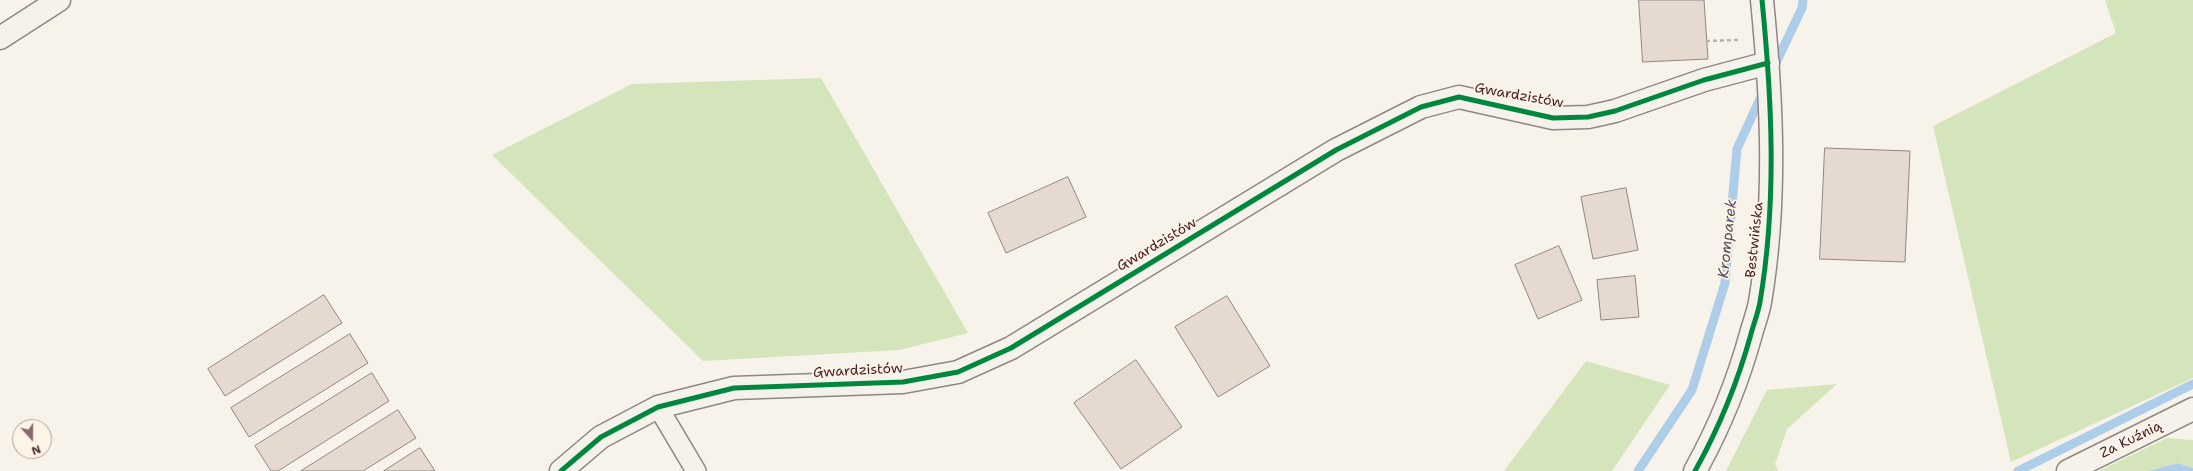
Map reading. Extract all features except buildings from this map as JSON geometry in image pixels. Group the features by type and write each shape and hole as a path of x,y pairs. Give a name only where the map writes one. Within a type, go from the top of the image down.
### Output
{"street":[{"path":"0,38 59,0"},
{"name":"Bestwińska","path":"1695,471 1726,406 1745,358 1760,303 1771,213 1772,135 1768,63 1762,0"},
{"name":"Gwardzistów","path":"561,471 601,437 658,407 734,388 903,382 958,372 1011,348 1336,150 1421,107 1459,97 1553,118 1588,117 1615,111 1704,80 1768,63"},
{"name":"Za Kuźnią","path":"2068,471 2193,410"}],"lane":[{"path":"658,407 696,471"}],"path":[{"path":"1706,41 1740,40"}],"green space":[{"path":"2105,0 2193,0 2193,378 2011,462 1933,126 2116,33"},
{"path":"821,78 968,333 899,350 703,361 492,155 632,84"},
{"path":"1586,361 1670,385 1612,471 1504,471"},
{"path":"1837,384 1787,429 1775,464 1778,471 1726,471 1767,390"},
{"path":"2167,438 2193,440 2193,468 2178,463 2148,471 2099,471"}],"water":[{"path":"2178,463 2193,468 2193,471 2148,471"}],"waterway":[{"name":"Kromparek","path":"1773,69 1802,8 1803,0"},
{"name":"Kromparek","path":"1638,471 1692,390 1725,283 1737,149 1764,90"},
{"path":"2018,471 2193,384"}],"cycle path":[{"path":"1695,471 1720,421 1734,387 1746,352 1760,302 1769,226 1771,189 1770,113 1762,0"},
{"path":"561,471 601,437 658,407 734,388 903,382 958,372 1011,348 1336,150 1421,107 1459,97 1553,118 1588,117 1615,111 1704,80 1768,63"}]}
